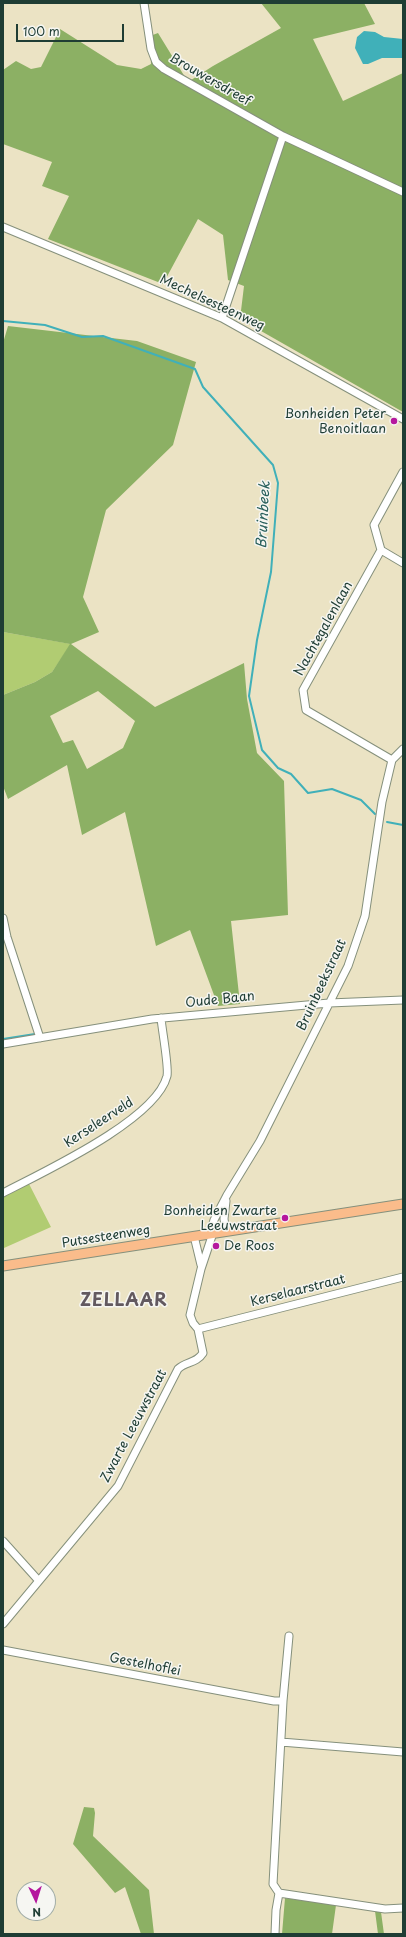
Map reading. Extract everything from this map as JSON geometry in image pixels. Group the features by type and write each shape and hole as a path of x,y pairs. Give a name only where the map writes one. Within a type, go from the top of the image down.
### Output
{"main road":[{"name":"Putsesteenweg","path":"3,1266 403,1204"}],"street":[{"name":"Brouwersdreef","path":"144,3 151,49 156,62 164,69 283,136 403,192"},
{"path":"222,318 283,136"},
{"name":"Mechelsesteenweg","path":"3,227 222,318 403,419"},
{"path":"403,472 374,525 381,550 403,563"},
{"name":"Nachtegalenlaan","path":"381,550 303,690 306,710 392,760"},
{"path":"392,760 403,749"},
{"name":"Bruinbeekstraat","path":"211,1234 214,1220 227,1195 260,1141 348,966 365,916 382,802 392,760"},
{"path":"3,918 7,937 40,1038"},
{"name":"Oude Baan","path":"3,1044 161,1018 329,1002 403,1000"},
{"name":"Kerseleerveld","path":"3,1193 59,1163 116,1129 139,1113 154,1098 162,1088 167,1075 161,1018"},
{"name":"Bruinbeekstraat","path":"226,1231 224,1211 227,1195"},
{"name":"Zwarte Leeuwstraat","path":"3,1624 118,1486 178,1369 181,1365 199,1360 203,1354 198,1329 193,1323 190,1315 211,1234"},
{"name":"Zwarte Leeuwstraat","path":"194,1236 200,1255 201,1269"},
{"name":"Kerselaarstraat","path":"198,1329 403,1277"},
{"path":"3,1541 39,1581"},
{"path":"275,1934 276,1910 279,1893 273,1884 283,1701 290,1636"},
{"name":"Gestelhoflei","path":"3,1650 266,1700 283,1701"},
{"path":"281,1742 403,1752"},
{"path":"279,1893 385,1909 403,1908"}],"green space":[{"path":"261,3 364,3 375,24 313,39 343,101 403,73 403,412 240,319 244,286 228,280 223,235 198,219 163,284 48,239 69,196 42,186 52,162 3,144 3,70 16,61 31,69 41,67 60,29 117,65 141,69 151,64 150,36 158,33 188,82 213,66 281,28"},
{"path":"8,326 137,341 196,362 173,445 106,510 83,597 99,632 71,644 155,707 244,663 247,699 257,753 284,781 288,915 231,921 240,1004 218,1006 190,930 156,946 125,812 82,835 67,765 8,799 3,786 3,695 35,682 52,672 70,644 3,632 3,343","holes":["98,691 135,721 123,748 87,769 73,740 63,743 50,716"]},
{"path":"3,632 71,644 52,672 35,682 3,695"},
{"path":"27,1180 51,1227 4,1248 3,1193"},
{"path":"84,1807 94,1808 93,1836 149,1890 154,1934 141,1934 125,1887 115,1893 73,1844"},
{"path":"285,1898 336,1905 332,1934 282,1934"},
{"path":"375,1911 381,1912 384,1934 378,1934"}],"water":[{"path":"364,31 375,32 384,37 403,39 403,58 382,58 368,64 363,64 355,48 357,37"}],"waterway":[{"name":"Bruinbeek","path":"3,321 45,325 82,337 103,336 195,369 203,387 273,465 278,483 271,572 257,640 249,696 262,750 278,768 291,774 308,793 332,789 361,800 375,814"},
{"name":"Bruinbeek","path":"387,822 403,825"},
{"path":"3,1039 35,1034"}],"place":[{"name":"Bonheiden Peter Benoitlaan","path":"394,421"},
{"name":"Bonheiden Zwarte Leeuwstraat","path":"285,1218"},
{"name":"De Roos","path":"216,1246"}],"district":[{"name":"ZELLAAR","path":"124,1301"}]}
